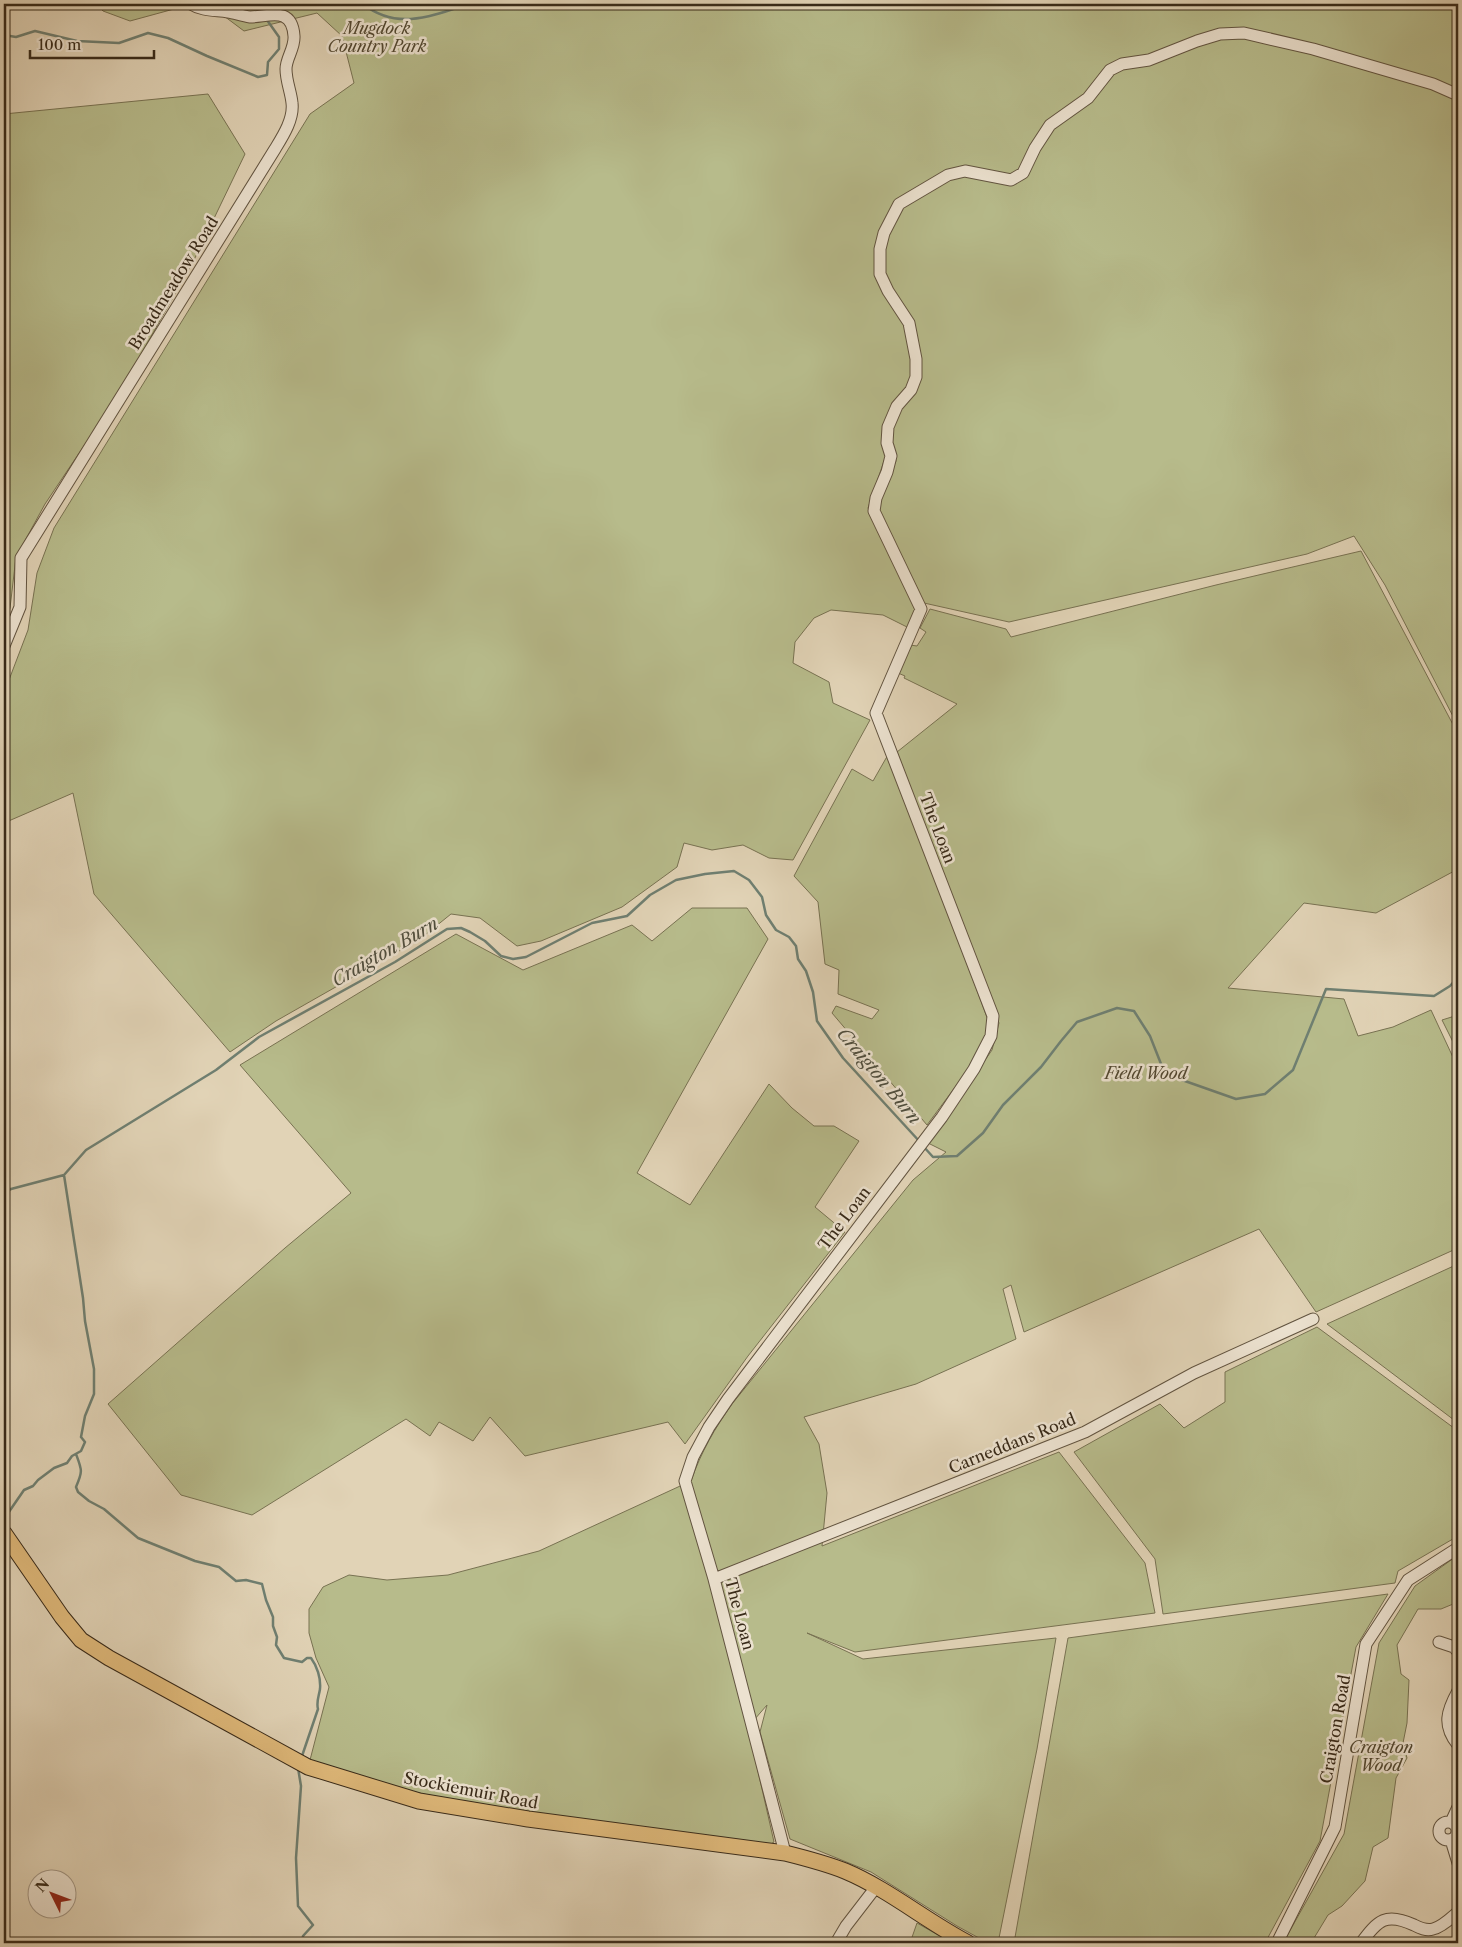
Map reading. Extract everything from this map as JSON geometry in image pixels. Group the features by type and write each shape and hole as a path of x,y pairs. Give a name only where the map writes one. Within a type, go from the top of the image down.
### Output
{"main road":[{"name":"Stockiemuir Road","path":"4,1533 62,1617 81,1640 109,1658 308,1767 419,1801 528,1819 785,1853 816,1860 845,1871 968,1943"}],"street":[{"name":"Broadmeadow Road","path":"4,646 20,606 21,558 253,186 286,130 292,112 286,68 295,38 288,21 284,17 273,14 253,17 214,11 191,4"},
{"name":"The Loan","path":"785,1853 714,1579 685,1481 693,1457 709,1427 728,1399 921,1144 974,1069 991,1036 993,1016 876,712 921,609 874,511 876,498 887,472 891,456 887,442 888,427 897,406 912,390 916,377 916,359 909,323 888,291 880,274 880,249 884,233 899,204 948,176 965,172 1012,180 1023,172 1035,148 1050,125 1088,98 1110,70 1122,64 1149,60 1220,34 1244,34 1313,49 1433,84 1458,96"},
{"name":"Carneddans Road","path":"714,1579 1085,1432 1194,1373 1313,1319"},
{"name":"Craigton Road","path":"1277,1943 1334,1827 1366,1644 1408,1580 1458,1548"},
{"path":"1439,1642 1458,1649"},
{"path":"1458,1690 1449,1709 1448,1724 1450,1734 1458,1745"},
{"path":"1458,1807 1451,1822 1442,1824 1438,1833 1442,1838 1451,1840 1458,1863"},
{"path":"836,1943 846,1926 876,1888"},
{"path":"1361,1943 1375,1926 1384,1919 1398,1918 1430,1930 1439,1927 1458,1912"}],"green space":[{"path":"96,4 173,4 174,9 130,21 103,11"},
{"name":"Mugdock Country Park","path":"208,4 1458,4 1458,726 1385,585 1354,536 1307,554 1009,622 924,603 888,537 877,503 896,461 892,448 886,455 868,508 917,610 909,628 883,615 831,610 814,618 795,642 793,663 829,682 833,703 870,720 793,860 769,858 743,845 712,850 684,843 677,867 622,907 541,941 517,946 480,918 451,914 420,939 276,1021 230,1052 94,894 73,793 4,823 4,693 28,630 37,573 54,528 310,114 354,83 342,36 317,13 244,31"},
{"path":"208,94 245,154 193,262 118,395 45,504 16,557 10,608 4,628 4,114"},
{"name":"Field Wood","path":"1361,551 1458,734 1458,869 1376,913 1304,903 1228,988 1344,999 1358,1036 1393,1027 1431,1010 1458,1068 1458,1248 1316,1312 1259,1229 1024,1332 1011,1285 1003,1289 1016,1339 916,1384 804,1417 819,1444 827,1493 822,1546 1059,1452 1145,1563 1155,1613 855,1652 807,1633 863,1659 1056,1638 1037,1749 998,1943 988,1943 957,1926 871,1872 790,1839 760,1732 767,1705 748,1727 774,1842 769,1845 564,1819 454,1801 385,1785 310,1760 329,1687 316,1658 309,1633 309,1609 323,1587 349,1575 387,1580 448,1575 539,1551 691,1481 709,1441 732,1404 913,1180 946,1152 928,1143 992,1050 999,1023 897,752 957,704 904,678 905,676 898,673 910,645 917,646 926,632 920,628 930,609 1006,629 1011,637 1216,585"},
{"path":"889,753 988,1020 985,1038 973,1063 927,1125 832,1013 836,1006 872,1019 879,1010 838,994 839,970 825,964 818,902 794,876 852,769 873,781"},
{"path":"692,908 747,908 768,939 637,1173 690,1205 769,1084 792,1108 814,1126 834,1126 859,1141 815,1207 845,1232 748,1356 685,1444 668,1422 525,1456 490,1417 473,1441 439,1422 430,1436 406,1419 252,1515 181,1495 108,1404 285,1248 351,1193 240,1065 456,934 523,970 632,925 652,941"},
{"path":"1458,1015 1458,1052 1442,1020"},
{"path":"1458,1264 1458,1423 1327,1324"},
{"path":"1317,1327 1458,1431 1458,1536 1398,1571 1395,1583 1163,1614 1155,1559 1074,1452 1160,1404 1184,1428 1225,1402 1225,1372"},
{"name":"Craigton Wood","path":"1458,1555 1458,1602 1441,1609 1418,1609 1397,1645 1401,1674 1409,1680 1407,1723 1403,1743 1407,1758 1396,1778 1388,1838 1373,1847 1365,1881 1342,1906 1328,1915 1311,1943 1283,1943 1344,1834 1379,1643 1415,1586"},
{"path":"1388,1594 1356,1647 1320,1841 1265,1943 1014,1943 1068,1638"},
{"path":"917,1923 952,1943 910,1943"}],"waterway":[{"path":"259,4 264,13"},
{"path":"363,4 376,12 402,19 415,19 468,4"},
{"path":"4,35 16,37 35,31 77,41 119,43 148,33 168,38 258,77 267,75 268,62 279,49 279,37 267,20"},
{"name":"Craigton Burn","path":"4,1192 64,1175 86,1150 216,1070 259,1037 395,962 447,929 461,928 470,932 485,941 501,956 513,959 526,957 592,923 627,916 650,895 676,880 734,871 749,880 762,897 766,915 776,930 789,937 796,946 798,959 806,971 813,992 817,1021 843,1058 920,1142"},
{"name":"Craigton Burn","path":"923,1146 933,1157 957,1156 983,1133 1003,1105 1041,1067 1077,1022 1117,1008 1134,1011 1150,1036 1165,1074 1236,1099 1265,1094 1293,1070 1326,989 1434,996 1450,986 1458,977"},
{"path":"4,1519 24,1490 33,1486 54,1468 67,1463 72,1456 81,1451 85,1442 81,1437 85,1416 94,1394 94,1369 85,1321 64,1175"},
{"path":"76,1454 81,1470 76,1487 78,1492 89,1501 104,1509 138,1538 195,1561 219,1567 236,1581 246,1580 262,1584 273,1617 273,1626 277,1637 276,1645 284,1658 302,1662 307,1658 311,1658 319,1676 318,1709 302,1756"},
{"path":"298,1768 301,1786 296,1858 298,1906 313,1925 303,1936 302,1943"}]}
